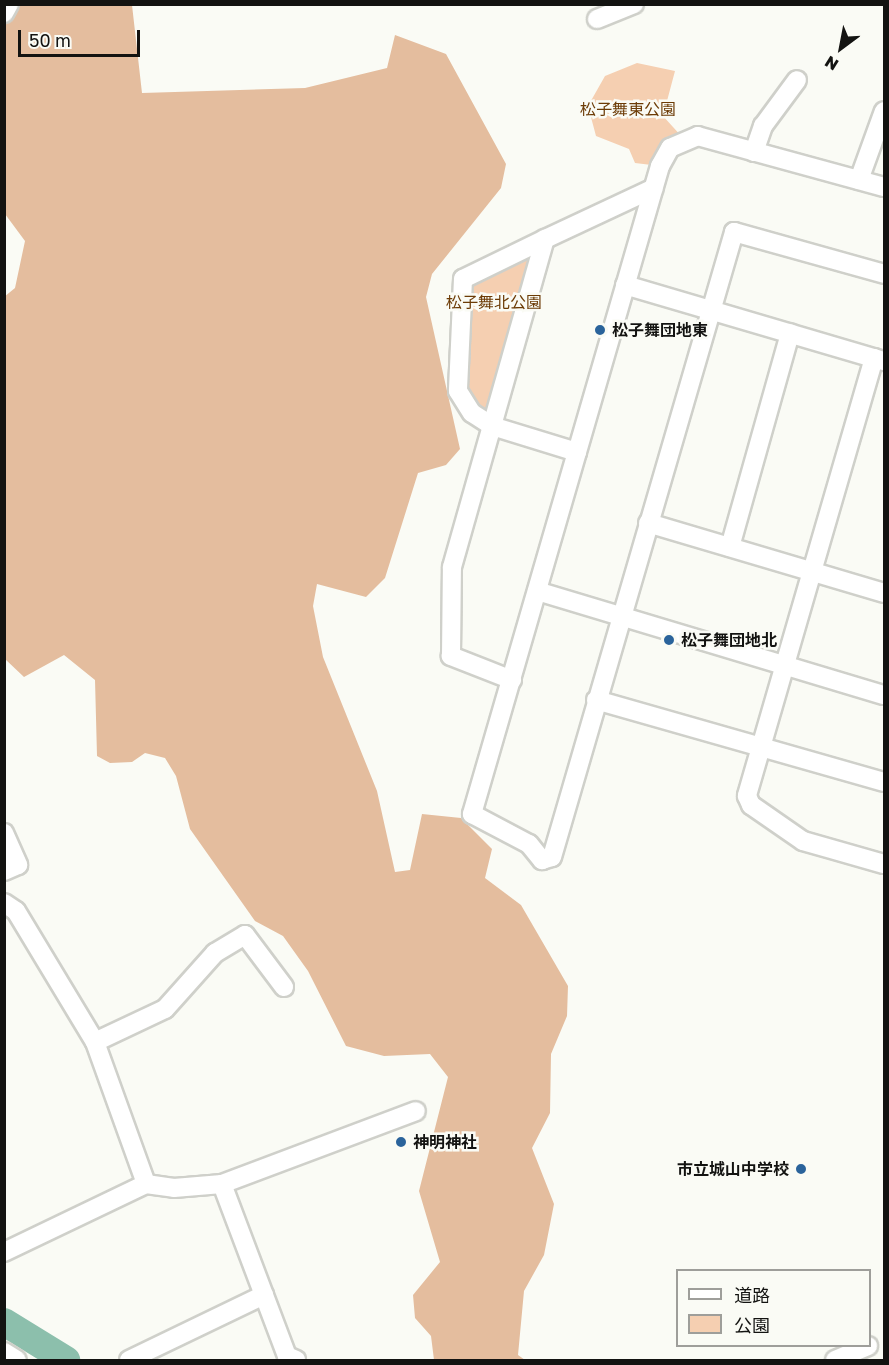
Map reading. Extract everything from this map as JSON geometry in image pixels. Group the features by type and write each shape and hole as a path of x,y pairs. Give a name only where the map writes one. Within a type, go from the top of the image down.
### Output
{"street":[{"path":"4,13 9,4"},
{"path":"597,19 633,4"},
{"path":"754,152 763,126 797,80"},
{"path":"859,180 885,111"},
{"path":"885,187 698,136 683,138 660,166 472,814 528,844 542,860 552,857 734,232 885,274"},
{"path":"577,452 492,426 472,413 458,391 463,279 654,188"},
{"path":"512,680 451,656 452,567 545,239"},
{"path":"625,285 879,359 812,572 747,796 752,805 803,841 885,864"},
{"path":"730,548 790,333"},
{"path":"648,523 885,593"},
{"path":"537,591 885,695"},
{"path":"596,700 885,782"},
{"path":"4,834 18,865 4,871"},
{"path":"4,903 16,911 95,1042 146,1184"},
{"path":"95,1042 165,1009 215,954 245,935 284,987"},
{"path":"4,1252 146,1184 174,1188 222,1184 416,1111"},
{"path":"222,1184 287,1356 296,1360"},
{"path":"129,1360 264,1295"},
{"path":"835,1360 864,1347"},
{"path":"4,1352 17,1360"}],"green space":[{"name":"松子舞東公園","path":"637,63 675,71 663,116 683,138 660,166 635,163 629,149 596,136 588,106 605,76"},
{"name":"松子舞北公園","path":"545,239 492,426 458,391 463,279"}],"shaded area":[{"path":"4,5 132,5 142,93 305,88 387,68 395,35 446,54 506,164 501,188 432,274 426,297 460,449 446,465 418,473 385,578 366,597 317,584 313,606 323,657 377,791 395,872 410,870 422,814 461,818 492,849 485,878 521,905 568,986 567,1016 551,1054 550,1113 532,1148 554,1204 544,1255 524,1291 518,1355 525,1360 434,1360 431,1336 415,1318 413,1295 440,1262 419,1191 448,1077 430,1054 384,1056 346,1046 308,971 283,936 255,921 190,829 176,776 165,758 145,753 132,762 110,763 97,756 95,680 64,655 24,677 5,659 4,297 15,288 25,241 5,214"}],"waterway":[{"path":"4,1322 66,1360"}],"place":[{"name":"松子舞団地東","path":"600,330"},
{"name":"松子舞団地北","path":"669,640"},
{"name":"神明神社","path":"401,1142"},
{"name":"市立城山中学校","path":"801,1169"}]}
